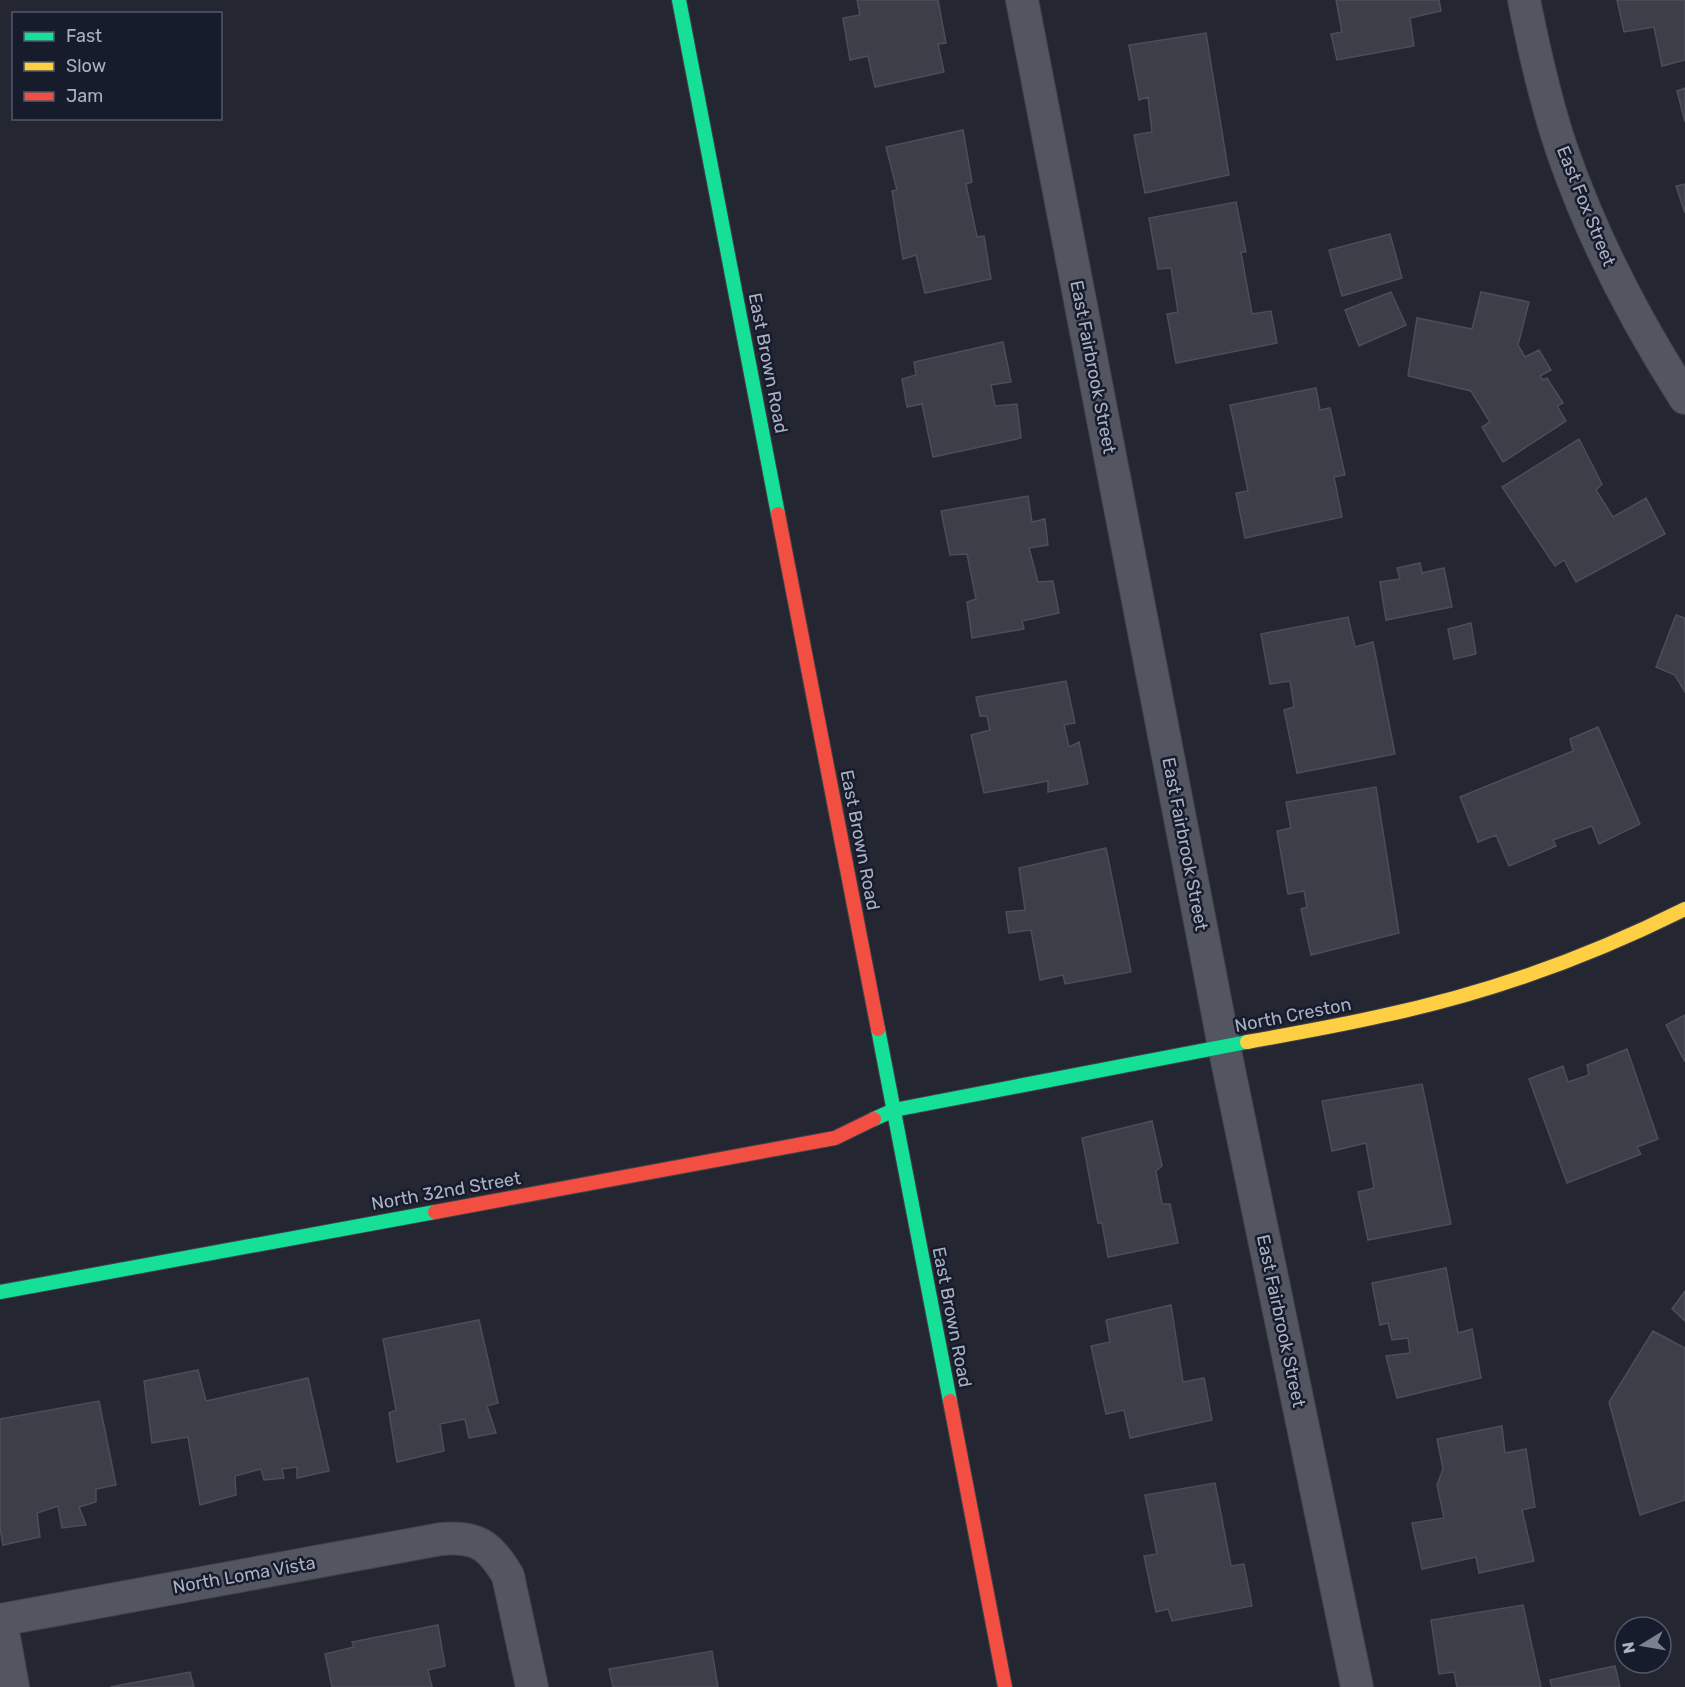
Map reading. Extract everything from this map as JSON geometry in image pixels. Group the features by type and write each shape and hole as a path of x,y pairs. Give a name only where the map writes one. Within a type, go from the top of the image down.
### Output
{"street":[{"name":"East Brown Road","path":"679,0 1005,1687"},
{"name":"East Fairbrook Street","path":"1022,0 1224,1046 1357,1687"},
{"name":"East Fox Street","path":"1524,0 1543,86 1562,150 1585,211 1638,321 1685,398"},
{"name":"North Creston","path":"894,1110 1383,1016 1456,998 1521,978 1592,952 1685,909"},
{"name":"North 32nd Street","path":"0,1292 835,1138 894,1110"},
{"name":"North Loma Vista","path":"0,1620 441,1539 473,1540 486,1547 498,1560 507,1576 532,1687"},
{"path":"0,1620 13,1687"}],"building":[{"path":"857,0 938,0 946,43 938,44 944,72 875,87 868,56 850,60 843,18 860,15"},
{"path":"1336,0 1439,0 1441,11 1410,18 1414,46 1337,60 1331,34 1342,32"},
{"path":"1617,0 1685,0 1685,60 1662,66 1654,27 1624,32"},
{"path":"1206,33 1229,175 1145,193 1134,135 1152,132 1148,97 1139,100 1129,45"},
{"path":"1685,88 1685,122 1677,91"},
{"path":"963,130 972,182 966,184 977,237 984,236 991,279 925,293 916,255 903,259 892,191 897,190 886,147"},
{"path":"1685,184 1685,213 1676,186"},
{"path":"1236,202 1246,252 1241,252 1252,314 1271,311 1277,343 1176,363 1167,314 1178,312 1171,268 1158,269 1149,218"},
{"path":"1390,234 1402,278 1342,296 1329,250"},
{"path":"1391,292 1406,325 1359,346 1345,310"},
{"path":"1481,292 1529,302 1518,345 1525,357 1539,350 1551,370 1540,376 1543,380 1547,378 1563,403 1557,406 1566,421 1503,462 1482,427 1490,422 1471,391 1408,376 1417,318 1472,329"},
{"path":"1003,342 1011,382 991,385 995,406 1017,404 1021,438 933,457 922,404 907,407 902,379 916,375 914,362"},
{"path":"1316,388 1320,410 1330,408 1345,475 1334,477 1342,517 1245,538 1236,493 1248,491 1230,405"},
{"path":"1579,439 1602,484 1596,490 1613,517 1646,498 1665,534 1576,582 1564,560 1555,566 1502,487"},
{"path":"1028,496 1032,522 1045,519 1048,545 1029,548 1038,582 1053,581 1059,613 1022,621 1024,629 972,638 967,602 976,599 967,554 950,555 941,511"},
{"path":"1420,563 1422,573 1444,568 1452,607 1386,620 1380,582 1400,579 1397,568"},
{"path":"1676,615 1685,618 1685,692 1675,675 1656,667"},
{"path":"1348,617 1355,647 1373,642 1395,754 1297,773 1284,710 1294,707 1290,681 1270,684 1261,634"},
{"path":"1471,623 1476,654 1454,659 1448,629"},
{"path":"1066,681 1075,723 1064,725 1069,747 1079,742 1088,784 1048,792 1048,781 984,793 971,735 990,730 987,716 980,716 976,697"},
{"path":"1598,727 1640,824 1599,844 1592,826 1553,840 1556,846 1509,866 1496,835 1478,842 1460,797 1573,751 1570,739"},
{"path":"1376,787 1399,933 1311,955 1301,909 1307,907 1304,891 1288,894 1277,831 1291,828 1286,802"},
{"path":"1106,848 1131,972 1065,984 1063,975 1040,980 1031,930 1009,933 1006,912 1025,910 1019,868"},
{"path":"1685,1015 1685,1062 1666,1025"},
{"path":"1627,1049 1658,1139 1637,1147 1641,1154 1567,1183 1529,1079 1563,1066 1568,1082 1589,1075 1587,1065"},
{"path":"1422,1084 1451,1224 1368,1240 1358,1192 1374,1188 1366,1143 1332,1151 1322,1101"},
{"path":"1152,1121 1162,1166 1156,1171 1162,1204 1170,1204 1178,1243 1108,1257 1102,1223 1098,1223 1082,1138"},
{"path":"1446,1268 1458,1333 1472,1329 1481,1378 1397,1398 1386,1356 1410,1353 1408,1338 1392,1340 1388,1323 1380,1325 1372,1283"},
{"path":"1685,1291 1685,1321 1672,1309"},
{"path":"1171,1305 1183,1382 1204,1378 1212,1420 1130,1438 1124,1410 1106,1414 1091,1346 1110,1342 1106,1320"},
{"path":"479,1320 498,1403 487,1406 496,1433 469,1438 465,1419 440,1424 444,1451 397,1462 389,1413 396,1410 383,1339"},
{"path":"1653,1331 1685,1348 1685,1500 1640,1515 1609,1402"},
{"path":"198,1370 206,1401 308,1378 329,1471 297,1478 297,1467 282,1469 284,1478 264,1480 261,1469 235,1476 236,1495 200,1505 188,1437 152,1443 144,1381"},
{"path":"99,1401 116,1485 96,1489 96,1502 79,1507 86,1525 62,1528 58,1506 37,1513 40,1537 3,1545 0,1528 0,1419"},
{"path":"1502,1426 1505,1453 1526,1449 1535,1507 1522,1510 1534,1561 1479,1573 1476,1557 1422,1569 1412,1523 1444,1518 1437,1485 1443,1469 1437,1439"},
{"path":"1215,1483 1231,1566 1244,1564 1252,1606 1172,1621 1168,1609 1156,1612 1144,1556 1157,1554 1145,1495"},
{"path":"1523,1605 1541,1687 1457,1687 1454,1672 1439,1674 1431,1620"},
{"path":"438,1625 445,1666 428,1670 432,1687 332,1687 325,1654 354,1647 352,1642"},
{"path":"712,1651 718,1687 613,1687 609,1669"},
{"path":"1613,1666 1613,1675 1617,1675 1620,1687 1552,1687 1550,1680"},
{"path":"190,1672 194,1687 110,1687"}],"traffic: fast":[{"path":"679,0 778,514"},
{"path":"878,1029 950,1401"},
{"path":"874,1119 894,1110 1247,1042"},
{"path":"0,1292 435,1212"}],"traffic: slow":[{"path":"1247,1042 1331,1027 1459,997 1574,958 1685,909"}],"traffic: jam":[{"path":"778,514 878,1029"},
{"path":"435,1212 835,1138 874,1119"},
{"path":"950,1401 1005,1687"}]}
